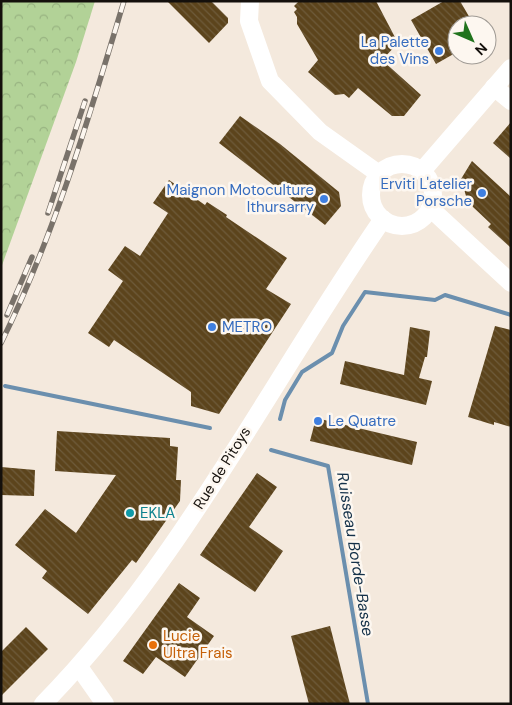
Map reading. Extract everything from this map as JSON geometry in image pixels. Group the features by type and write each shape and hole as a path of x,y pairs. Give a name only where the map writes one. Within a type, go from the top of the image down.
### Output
{"street":[{"path":"250,1 249,21 270,81 320,132 378,174"},
{"path":"422,171 511,68"},
{"path":"494,87 511,101"},
{"path":"404,164 422,171 429,179 432,188 430,208 417,222 409,225 391,224 383,219 372,203 371,193 378,174 386,168 404,164"},
{"path":"430,208 511,283"},
{"name":"Rue de Pitoys","path":"43,704 79,667 180,533 383,219"},
{"path":"79,667 105,704"}],"green space":[{"path":"1,1 95,1 76,62 1,268"}],"building":[{"path":"167,1 211,1 228,18 228,23 209,43"},
{"path":"299,1 376,1 398,43 382,60 421,95 404,116 392,116 358,88 349,98 344,94 335,95 308,72 318,60 297,24 297,17 294,12 297,9 294,6"},
{"path":"444,1 460,1 468,15 447,15 447,58 436,64 411,20"},
{"path":"240,116 280,144 339,192 341,206 325,225 219,143"},
{"path":"511,122 511,159 493,143"},
{"path":"472,161 511,197 511,248 488,227 491,224 473,207 466,196 461,179"},
{"path":"169,180 205,205 207,202 227,215 226,217 287,258 266,289 291,304 219,414 191,406 191,392 114,340 109,347 88,333 123,281 108,270 125,246 140,256 168,213 153,203"},
{"path":"495,326 511,330 511,427 494,422 494,425 468,417"},
{"path":"410,327 430,331 427,357 425,357 419,378 432,381 426,405 340,384 345,361 404,375"},
{"path":"316,418 417,442 412,465 310,441"},
{"path":"57,431 170,438 170,446 178,447 176,480 181,480 180,501 136,563 132,560 88,614 42,578 47,571 15,545 45,509 76,533 116,475 55,471"},
{"path":"1,467 35,470 34,496 1,495"},
{"path":"257,473 277,487 249,527 283,551 255,592 200,555"},
{"path":"179,583 200,598 187,617 214,636 185,677 156,657 143,674 123,661"},
{"path":"330,626 350,704 309,704 291,636"},
{"path":"26,627 48,649 1,696 1,652"}],"waterway":[{"path":"280,419 285,400 302,372 332,353 343,326 365,292 435,300 445,295 511,315"},
{"name":"Ruisseau Borde-Basse","path":"5,386 210,428"},
{"name":"Ruisseau Borde-Basse","path":"271,450 328,466 368,704"}],"railway":[{"path":"1,343 38,260 70,175 124,1"},
{"path":"48,213 85,101"},
{"path":"7,315 32,257"}],"place":[{"name":"La Palette des Vins","path":"439,51"},
{"name":"Erviti L'atelier Porsche","path":"482,193"},
{"name":"Maignon Motoculture Ithursarry","path":"324,199"},
{"name":"METRO","path":"212,327"},
{"name":"Le Quatre","path":"318,421"},
{"name":"EKLA","path":"130,513"},
{"name":"Lucie Ultra Frais","path":"153,645"}]}
